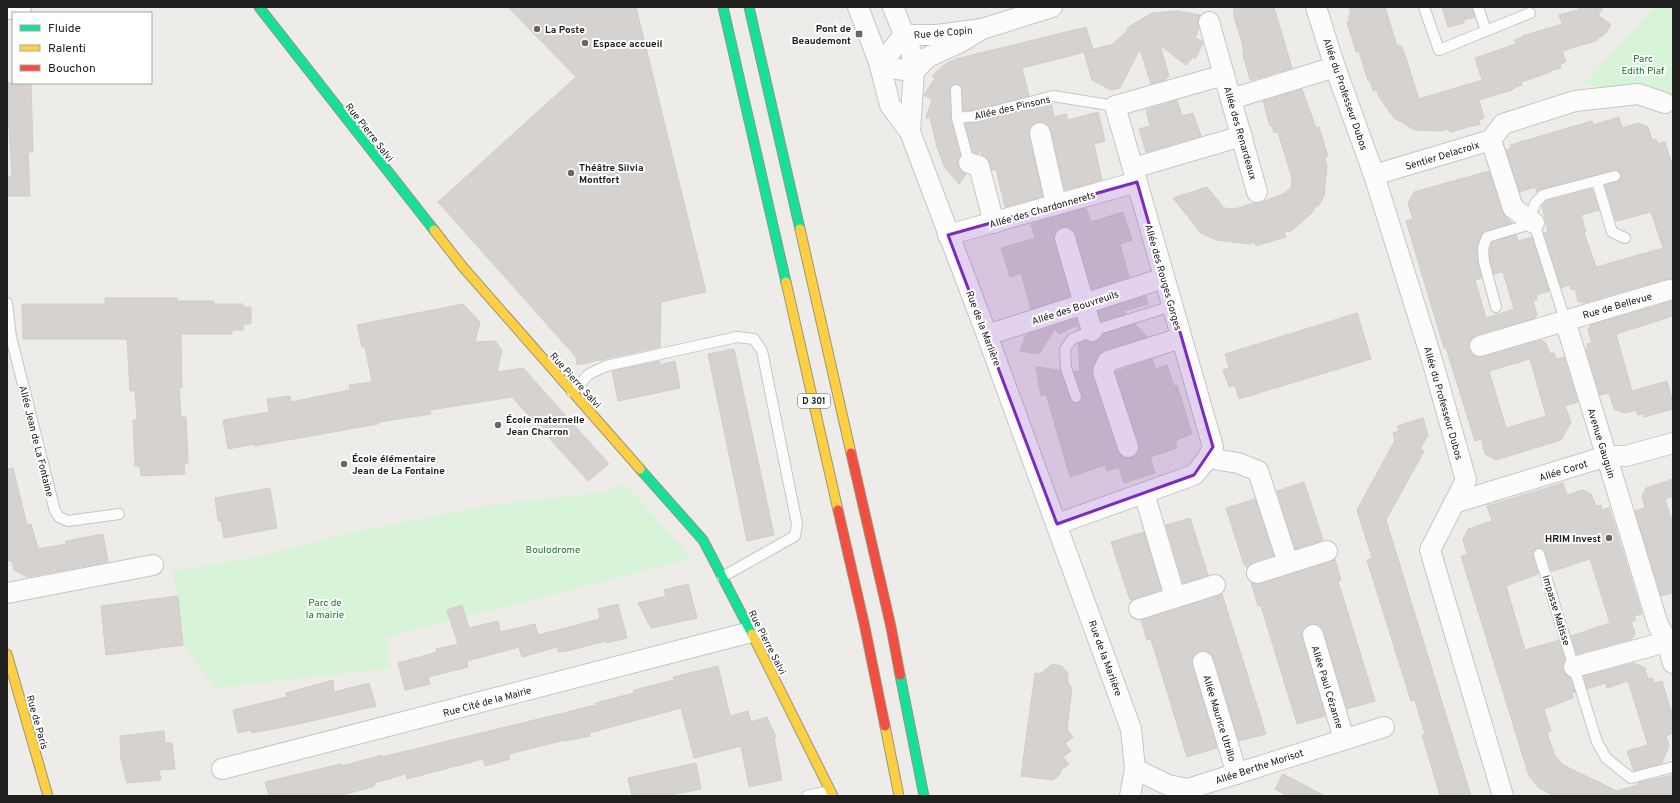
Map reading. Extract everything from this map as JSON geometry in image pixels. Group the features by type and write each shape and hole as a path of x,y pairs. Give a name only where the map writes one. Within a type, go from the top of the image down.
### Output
{"main road":[{"name":"Rue Pierre Salvi","path":"259,7 462,266 703,540 832,793"},
{"name":"D 301","path":"723,7 864,623 899,796"},
{"name":"D 301","path":"749,7 891,627 924,796"},
{"name":"Rue de Paris","path":"7,654 13,698 48,796"}],"street":[{"path":"7,9 21,7"},
{"name":"Rue de la Marlière","path":"858,7 879,62 890,105 910,132 1132,729 1135,769 1130,796"},
{"name":"Rue de la Marlière","path":"893,7 912,54 914,71 910,132"},
{"name":"Rue de Copin","path":"904,35 937,35 982,28 1052,7"},
{"name":"Allée du Professeur Dubos","path":"1316,7 1335,67 1374,175 1432,360 1466,480 1430,550 1503,796"},
{"name":"Allée des Renardeaux","path":"1209,22 1257,192"},
{"name":"Rue de Copin","path":"914,71 928,57 959,43 982,28"},
{"path":"904,35 891,51 879,62 897,68 914,71"},
{"path":"1231,99 1335,67"},
{"name":"Allée des Renardeaux","path":"1115,106 1224,75"},
{"name":"Sentier Delacroix","path":"1374,175 1491,140 1504,124 1575,101 1638,94 1665,103"},
{"name":"Allée des Rouges Gorges","path":"1115,106 1181,338 1210,453"},
{"path":"1040,133 1056,204"},
{"name":"Allée des Chardonnerets","path":"948,235 1056,204 1242,136"},
{"path":"1491,140 1513,208 1534,223"},
{"path":"969,163 979,166 994,223"},
{"path":"1065,238 1092,330"},
{"name":"Allée des Bouvreuils","path":"987,336 1164,278"},
{"name":"Rue de Bellevue","path":"1480,346 1669,290"},
{"name":"Avenue Gauguin","path":"1564,320 1658,625 1670,640 1673,663"},
{"path":"1128,447 1103,371 1108,361 1181,338"},
{"name":"Allée Corot","path":"1454,503 1607,456 1626,456 1673,442"},
{"path":"1057,524 1194,475 1210,453 1258,471 1288,563"},
{"path":"1144,493 1175,598"},
{"path":"1257,573 1327,551"},
{"path":"7,593 153,565"},
{"path":"1139,609 1215,585"},
{"name":"Rue Cité de la Mairie","path":"222,769 751,632"},
{"name":"Allée Paul Cézanne","path":"1313,634 1344,739"},
{"path":"1574,667 1670,640"},
{"name":"Allée Maurice Utrillo","path":"1203,662 1237,774"},
{"name":"Allée Berthe Morisot","path":"1135,769 1168,785 1188,789 1384,727"}],"lane":[{"path":"1424,7 1439,50 1486,31 1531,9"},
{"path":"1478,7 1486,31"},
{"path":"956,90 957,118 969,163"},
{"name":"Allée des Pinsons","path":"957,118 977,116 1052,96 1115,106"},
{"path":"1496,307 1484,262 1483,248 1487,237 1534,223 1531,214 1536,202 1543,195 1615,176"},
{"path":"1597,181 1612,232 1625,238"},
{"name":"Avenue Gauguin","path":"1534,223 1564,320"},
{"name":"Allée Jean de La Fontaine","path":"7,304 11,337 55,511 59,517 68,521 119,514"},
{"path":"1076,397 1066,368 1065,349 1072,339 1092,330 1172,306"},
{"path":"572,392 590,374 606,366 737,337 754,339 762,351 797,524 795,536 722,578"},
{"name":"Impasse Matisse","path":"1540,554 1597,742 1606,758 1631,778 1673,767"},
{"path":"806,796 832,793"}],"highlighted area":[{"path":"1137,182 1213,447 1194,475 1057,524 948,235"}],"green space":[{"name":"Parc Edith Piaf","path":"1655,7 1673,7 1673,99 1584,84"},
{"name":"Parc de la mairie","path":"624,483 690,559 386,637 390,668 215,688 184,645 178,595 172,571 263,556 348,533 493,505 607,492"}],"building":[{"name":"Théâtre Silvia Montfort","path":"508,7 636,7 706,292 661,302 660,347 577,365 576,357 438,202 576,77"},
{"path":"1233,7 1274,7 1292,68 1250,80 1243,55 1243,46 1233,13 1235,13"},
{"path":"1349,7 1385,7 1397,46 1400,45 1404,52 1419,99 1482,80 1475,58 1516,44 1514,40 1523,37 1522,36 1562,24 1559,15 1577,10 1581,7 1604,7 1598,15 1611,25 1606,33 1595,41 1562,51 1566,62 1560,64 1561,68 1551,70 1551,72 1521,82 1522,85 1512,90 1479,100 1484,118 1479,120 1480,124 1450,132 1448,129 1440,131 1415,130 1394,118 1379,97 1377,90 1373,91 1370,81 1368,81 1359,51 1356,52 1347,22 1350,21 1348,16 1351,15"},
{"path":"1442,7 1472,7 1475,17 1464,20 1464,23 1448,27"},
{"path":"1177,11 1200,15 1198,20 1199,28 1195,38 1203,43 1195,59 1193,57 1186,65 1160,45 1169,76 1165,80 1151,84 1140,49 1120,88 1111,90 1092,80 1084,52 1113,44 1128,30 1127,28 1152,13"},
{"path":"1086,27 1093,50 1022,68 1029,96 976,110 963,111 962,87 956,84 950,87 951,119 960,156 958,165 960,171 966,174 959,184 944,166 937,147 930,118 926,118 932,99 924,95 935,78 932,76 945,64 956,59"},
{"path":"8,83 31,84 33,152 28,152 30,196 7,196 7,177 12,177 9,128 7,128"},
{"path":"1302,89 1316,128 1319,127 1328,156 1325,157 1327,166 1324,196 1319,205 1316,206 1312,213 1291,231 1284,232 1286,237 1256,246 1255,242 1249,244 1216,240 1201,233 1173,198 1207,187 1224,208 1235,209 1254,203 1260,203 1283,194 1291,188 1292,178 1278,132 1274,133 1272,126 1270,126 1263,101"},
{"path":"1177,100 1182,116 1193,113 1201,136 1146,152 1139,129 1150,126 1146,110"},
{"path":"1051,103 1054,117 1066,114 1068,120 1098,112 1105,141 1094,144 1102,180 1065,190 1051,130 1044,122 1037,122 1029,129 1029,135 1043,197 1005,207 996,169 992,170 990,163 987,158 982,155 981,150 978,154 973,152 965,124 979,122"},
{"path":"1619,117 1622,128 1639,123 1648,127 1652,140 1656,139 1658,144 1665,142 1673,168 1673,279 1666,279 1583,303 1578,301 1575,289 1571,290 1570,285 1561,288 1544,233 1548,232 1542,206 1546,201 1592,189 1599,210 1581,215 1586,232 1584,232 1596,267 1663,248 1651,212 1616,221 1605,185 1620,180 1621,174 1616,170 1541,189 1537,192 1535,187 1520,192 1506,150 1511,148 1510,145 1561,130 1592,121 1593,125"},
{"path":"1489,171 1502,212 1512,223 1483,232 1477,246 1478,263 1482,278 1475,280 1486,318 1514,309 1503,272 1494,274 1490,261 1490,249 1492,242 1516,235 1518,241 1532,237 1549,291 1536,295 1537,300 1533,301 1537,314 1535,318 1476,335 1469,343 1469,350 1472,355 1483,357 1541,340 1546,343 1550,354 1554,353 1556,359 1564,357 1578,402 1565,406 1571,422 1561,440 1496,460 1485,454 1481,439 1475,441 1446,348 1444,348 1406,221 1413,219 1408,203 1414,192","holes":["1530,359 1546,416 1506,428 1489,371"]},
{"path":"1086,208 1091,222 1123,212 1132,240 1120,244 1129,277 1092,289 1076,234 1073,229 1061,227 1056,230 1054,241 1070,296 1031,309 1021,273 1010,277 1001,248 1035,238 1031,224"},
{"path":"1146,296 1148,304 1124,311 1126,314 1101,321 1098,311"},
{"path":"105,298 177,298 177,301 214,301 214,304 243,304 243,307 251,307 251,324 243,324 243,330 232,330 232,334 181,334 182,388 179,388 181,417 186,417 188,463 184,463 185,474 141,476 140,466 135,466 133,420 137,420 135,391 130,391 127,339 23,339 22,304 105,304"},
{"path":"1673,301 1673,316 1616,334 1632,391 1667,381 1673,402 1673,409 1644,417 1643,414 1638,415 1636,410 1624,413 1614,409 1609,393 1600,395 1586,349 1588,349 1587,344 1592,343 1588,330 1591,325"},
{"path":"463,304 480,322 475,342 495,341 502,350 497,372 523,368 609,464 588,481 512,397 430,410 431,414 379,422 378,424 254,446 254,444 228,449 223,420 269,412 267,399 290,396 291,402 350,390 349,385 372,382 365,347 362,347 357,325"},
{"path":"1357,313 1371,359 1239,399 1235,385 1229,387 1223,370 1229,368 1225,354"},
{"path":"1076,318 1078,325 1059,334 1055,329 1039,354 1020,351 1026,335"},
{"path":"1135,324 1147,337 1104,350 1098,356 1093,366 1092,375 1117,451 1125,458 1131,458 1136,455 1139,449 1139,443 1115,372 1152,359 1155,369 1167,365 1174,386 1177,385 1192,434 1175,441 1177,448 1150,457 1155,473 1124,483 1119,467 1107,471 1105,465 1070,477 1046,394 1041,396 1036,367 1060,370 1070,399 1074,403 1078,403 1082,399 1082,395 1074,371 1080,372 1078,343 1086,340 1096,342 1103,334"},
{"path":"734,349 774,535 747,541 708,354"},
{"path":"660,361 660,365 675,361 680,388 618,401 612,371"},
{"path":"1423,418 1428,435 1420,449 1424,451 1386,520 1471,796 1440,796 1422,735 1425,734 1415,700 1411,701 1367,560 1372,558 1357,510 1395,440 1393,433 1399,431 1397,426"},
{"path":"13,468 27,525 31,524 38,549 66,544 66,541 103,534 108,562 27,577 14,570 12,561 7,561 7,469"},
{"path":"1673,479 1673,496 1665,499 1673,524 1673,593 1661,596 1635,511 1645,508 1642,496 1646,488"},
{"path":"1304,482 1323,540 1295,549 1277,491"},
{"path":"1563,483 1567,495 1583,490 1591,494 1596,506 1601,505 1602,510 1609,507 1642,614 1634,616 1636,620 1631,622 1635,633 1632,639 1577,654 1571,636 1610,623 1590,559 1553,571 1551,570 1544,550 1537,548 1534,550 1533,556 1538,574 1506,586 1525,650 1559,640 1565,660 1563,670 1570,678 1575,692 1572,693 1573,698 1544,709 1551,731 1547,733 1555,756 1563,765 1617,791 1638,785 1638,783 1673,775 1673,796 1554,796 1539,788 1529,776 1461,556 1467,555 1463,539 1468,529 1492,521 1487,506"},
{"path":"270,488 277,528 224,538 221,521 218,521 215,498"},
{"path":"1255,499 1274,556 1253,562 1247,568 1246,565 1244,565 1226,508"},
{"path":"1190,518 1208,575 1183,583 1166,525"},
{"path":"1144,532 1161,590 1130,600 1111,542"},
{"path":"1335,559 1341,580 1338,581 1375,701 1347,709 1324,632 1321,627 1316,624 1309,624 1302,632 1302,638 1325,716 1297,724 1261,606 1258,606 1251,582 1260,584 1330,562"},
{"path":"688,584 697,618 651,628 638,603 666,596 664,590"},
{"path":"1222,594 1266,734 1239,741 1214,659 1211,653 1200,651 1194,654 1192,665 1217,748 1187,757 1151,639 1147,640 1141,620"},
{"path":"178,596 183,645 106,655 101,606"},
{"path":"618,604 627,638 606,643 606,641 567,651 558,652 557,647 522,657 519,647 467,661 468,667 428,677 430,684 405,690 398,663 437,652 436,649 458,644 447,610 462,605 469,628 498,621 500,632 535,624 538,635 600,619 598,609"},
{"path":"1634,663 1645,668 1648,679 1653,678 1654,683 1662,681 1673,717 1673,733 1666,736 1669,746 1662,763 1634,771 1627,751 1648,745 1628,681 1607,688 1606,683 1587,689 1584,676"},
{"path":"1052,664 1062,666 1068,674 1068,682 1072,688 1067,730 1073,737 1065,743 1071,751 1063,757 1069,764 1061,770 1060,774 1053,780 1021,776 1035,673 1040,674"},
{"path":"718,666 730,716 748,711 751,722 767,717 776,737 774,737 782,780 749,787 741,746 694,758 681,708 589,733 590,736 565,740 509,754 510,759 485,766 483,759 407,779 406,774 374,783 375,786 339,796 269,796 265,782 341,764 342,766 382,755 382,757 596,705 595,703 634,693 634,690 674,680 673,677"},
{"path":"333,680 334,692 369,683 376,706 294,725 252,733 251,730 238,733 233,710 287,697 286,693"},
{"path":"164,731 165,743 172,743 175,769 159,770 161,780 127,783 121,759 120,736"},
{"path":"696,763 701,789 665,796 632,796 628,778"},
{"path":"1283,774 1325,796 1288,796 1275,789"}],"traffic: fast":[{"path":"259,7 434,230"},
{"path":"723,7 786,282"},
{"path":"749,7 800,229"},
{"path":"640,469 703,540 752,634"},
{"path":"900,675 924,796"}],"traffic: slow":[{"path":"800,229 851,453"},
{"path":"434,230 462,266 640,469"},
{"path":"786,282 838,510"},
{"path":"752,634 833,796"},
{"path":"7,654 48,796"},
{"path":"885,726 899,796"}],"traffic: jam":[{"path":"851,453 891,627 900,675"},
{"path":"838,510 864,623 885,726"}],"place":[{"name":"La Poste","path":"537,29"},
{"name":"Pont de Beaudemont","path":"859,34"},
{"name":"Espace accueil","path":"585,43"},
{"name":"Théâtre Silvia Montfort","path":"571,173"},
{"name":"École maternelle Jean Charron","path":"498,425"},
{"name":"École élémentaire Jean de La Fontaine","path":"344,464"},
{"name":"HRIM Invest","path":"1609,538"}],"park label":[{"name":"Boulodrome","path":"553,549"}]}
